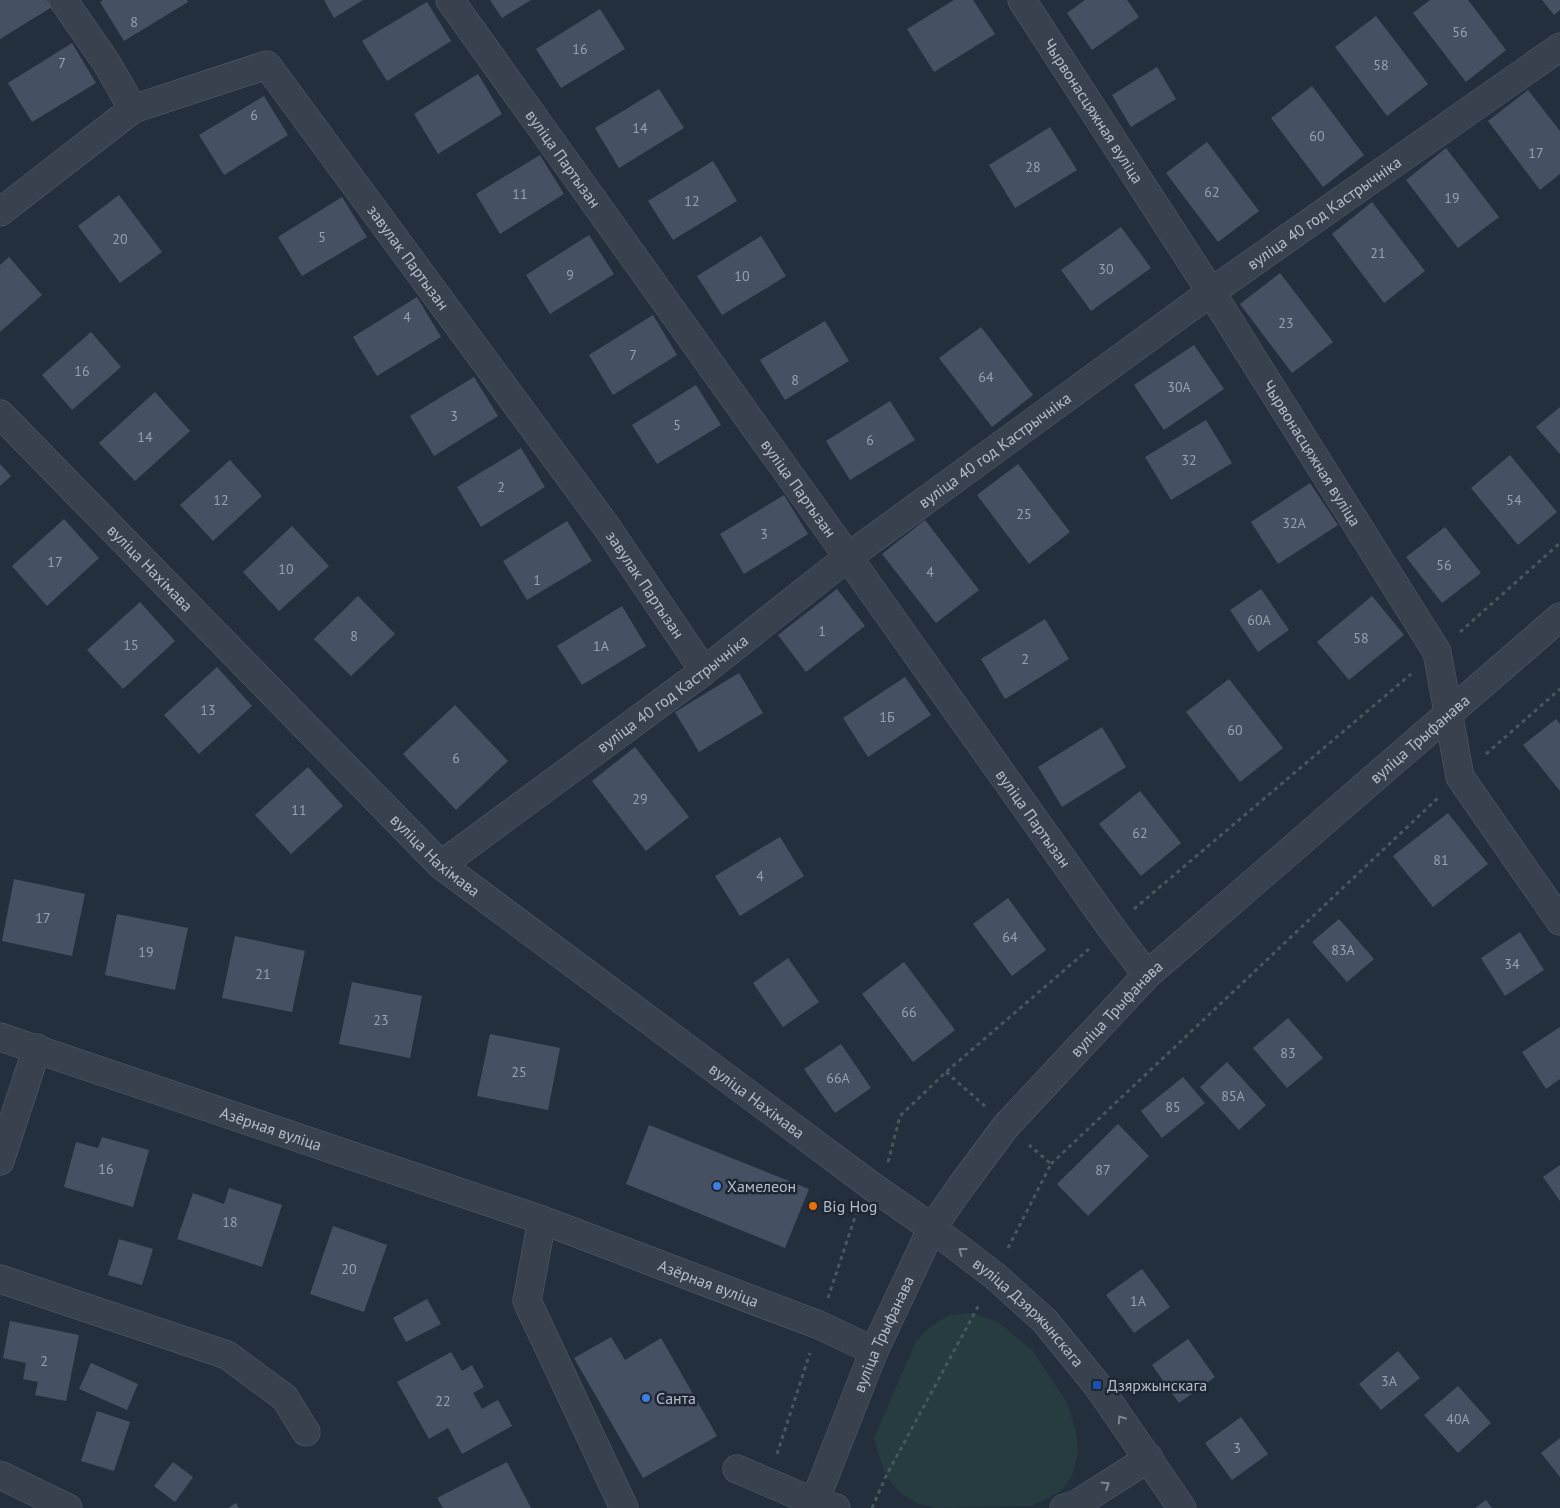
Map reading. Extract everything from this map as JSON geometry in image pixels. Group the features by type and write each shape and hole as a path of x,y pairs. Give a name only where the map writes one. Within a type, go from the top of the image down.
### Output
{"street":[{"path":"0,212 133,110 106,62 63,0"},
{"name":"вуліца Партызан","path":"450,0 1147,976"},
{"name":"Чырвонасцяжная вуліца","path":"1022,0 1211,292 1437,652 1460,777 1560,921"},
{"name":"вуліца 40 год Кастрычніка","path":"441,865 704,671 848,557 1211,292 1560,47"},
{"name":"завулак Партызан","path":"133,110 267,65 606,526 704,671"},
{"name":"вуліца Нахімава","path":"0,414 441,865 873,1187 932,1228"},
{"name":"вуліца Трыфанава","path":"821,1506 874,1351 932,1228 1006,1126 1147,976 1560,617"},
{"name":"Азёрная вуліца","path":"0,1037 542,1220 819,1325 874,1351"},
{"path":"0,1161 37,1048"},
{"path":"542,1220 527,1302 624,1508"},
{"name":"вуліца Дзяржынскага","path":"932,1228 995,1276 1045,1321 1097,1385 1182,1508"},
{"path":"0,1279 227,1355 285,1398 306,1432"},
{"path":"1064,1508 1077,1504 1149,1458"},
{"path":"737,1470 821,1506"},
{"path":"0,1475 68,1508"}],"path":[{"path":"886,1170 900,1116 946,1072 1437,652 1560,542"},
{"path":"1051,1164 1460,777 1560,689"},
{"path":"768,1482 857,1209"}],"green space":[{"path":"973,1313 998,1322 1033,1351 1067,1403 1076,1431 1078,1453 1073,1474 1062,1491 1031,1506 936,1508 917,1503 900,1493 886,1476 879,1455 874,1438 916,1341 931,1326 950,1315"}],"building":[{"path":"0,0 47,0 52,7 0,39"},
{"path":"103,0 187,0 188,2 124,41 100,2"},
{"path":"324,0 363,0 334,18"},
{"path":"490,0 531,0 502,18"},
{"path":"954,0 973,0 995,34 934,72 907,29"},
{"path":"1085,0 1127,0 1139,17 1092,50 1067,13"},
{"path":"1430,0 1468,0 1506,50 1466,82 1413,13"},
{"path":"1542,0 1560,0 1560,10 1554,15"},
{"path":"427,2 451,41 387,81 362,41"},
{"path":"600,9 625,49 561,88 536,49"},
{"path":"1376,16 1428,84 1387,116 1335,47"},
{"path":"72,43 96,83 32,122 8,83"},
{"path":"1157,67 1176,99 1131,127 1112,95"},
{"path":"478,74 502,114 438,154 414,114"},
{"path":"1312,86 1364,155 1323,187 1271,118"},
{"path":"659,89 684,128 619,168 595,128"},
{"path":"1528,90 1560,131 1560,174 1540,190 1488,121"},
{"path":"264,96 288,135 224,175 199,135"},
{"path":"1050,127 1077,170 1015,208 989,165"},
{"path":"1207,142 1259,211 1218,242 1166,173"},
{"path":"1446,148 1499,217 1458,248 1406,180"},
{"path":"540,155 564,194 500,234 476,194"},
{"path":"713,161 737,201 673,240 648,201"},
{"path":"119,195 162,252 120,283 78,226"},
{"path":"342,197 367,237 302,276 278,237"},
{"path":"1372,202 1425,271 1384,303 1332,234"},
{"path":"1121,227 1151,268 1091,311 1061,270"},
{"path":"589,235 614,274 550,314 526,275"},
{"path":"761,236 786,276 722,315 697,276"},
{"path":"9,257 42,295 0,332 0,265"},
{"path":"1280,273 1333,342 1292,373 1240,304"},
{"path":"417,297 441,337 377,376 353,337"},
{"path":"653,315 677,355 613,395 589,355"},
{"path":"825,321 849,361 785,400 760,360"},
{"path":"981,327 1033,395 992,427 939,358"},
{"path":"91,332 121,367 72,410 42,375"},
{"path":"1194,345 1224,389 1164,430 1134,385"},
{"path":"474,377 498,416 434,456 410,416"},
{"path":"696,385 721,425 657,464 632,425"},
{"path":"155,392 190,431 135,481 99,443"},
{"path":"890,401 915,440 850,480 826,441"},
{"path":"1560,407 1560,454 1536,427"},
{"path":"1206,420 1232,463 1171,500 1145,457"},
{"path":"521,448 545,487 481,527 457,487"},
{"path":"1510,455 1557,512 1518,545 1471,488"},
{"path":"230,460 262,496 213,541 180,505"},
{"path":"0,464 11,476 0,486"},
{"path":"1018,464 1070,532 1029,564 977,495"},
{"path":"1310,483 1338,525 1278,564 1251,522"},
{"path":"784,495 808,534 744,574 720,534"},
{"path":"64,519 99,558 47,606 12,566"},
{"path":"925,520 979,590 936,623 882,554"},
{"path":"567,521 592,561 527,600 503,561"},
{"path":"292,526 329,566 279,611 243,572"},
{"path":"1445,527 1481,573 1442,603 1406,557"},
{"path":"837,589 865,626 806,672 778,635"},
{"path":"1261,589 1289,630 1258,652 1230,610"},
{"path":"358,596 395,634 351,676 314,639"},
{"path":"1372,596 1404,635 1349,680 1317,642"},
{"path":"140,602 175,641 123,689 87,650"},
{"path":"622,606 646,646 582,685 557,646"},
{"path":"1045,619 1069,659 1005,699 981,659"},
{"path":"217,667 252,706 199,754 164,715"},
{"path":"739,673 763,713 699,752 675,712"},
{"path":"905,677 931,715 868,757 843,718"},
{"path":"1229,679 1283,748 1240,782 1186,712"},
{"path":"455,705 508,761 456,810 403,754"},
{"path":"1556,719 1560,724 1560,791 1523,745"},
{"path":"1102,727 1126,767 1062,807 1038,767"},
{"path":"635,747 689,817 646,851 592,781"},
{"path":"308,767 343,806 291,854 255,815"},
{"path":"1140,791 1181,843 1141,876 1099,824"},
{"path":"1448,813 1488,864 1433,907 1393,856"},
{"path":"780,837 804,876 740,916 715,876"},
{"path":"14,879 85,894 72,956 2,941"},
{"path":"1008,898 1046,950 1012,976 973,924"},
{"path":"117,914 188,928 175,990 105,975"},
{"path":"1339,919 1374,959 1347,982 1312,942"},
{"path":"1520,932 1544,970 1505,996 1481,958"},
{"path":"235,936 305,951 292,1012 222,998"},
{"path":"788,958 819,1002 783,1027 753,983"},
{"path":"904,962 955,1030 913,1062 862,994"},
{"path":"352,982 422,996 410,1058 339,1044"},
{"path":"1288,1018 1323,1058 1287,1088 1253,1048"},
{"path":"1560,1027 1560,1079 1546,1089 1522,1052"},
{"path":"490,1034 560,1048 548,1110 477,1096"},
{"path":"841,1044 871,1088 835,1113 804,1069"},
{"path":"1227,1062 1266,1105 1239,1130 1200,1087"},
{"path":"1183,1077 1205,1103 1162,1138 1141,1111"},
{"path":"1118,1124 1149,1156 1088,1216 1057,1184"},
{"name":"Хамелеон","path":"649,1125 809,1189 785,1248 626,1184"},
{"path":"102,1137 149,1150 133,1207 64,1187 76,1142 98,1148"},
{"path":"1560,1165 1560,1201 1543,1177"},
{"path":"229,1188 282,1205 262,1267 177,1239 193,1193 224,1204"},
{"path":"333,1226 387,1245 364,1312 310,1294"},
{"path":"119,1239 153,1249 142,1285 108,1275"},
{"path":"1142,1269 1170,1307 1134,1333 1106,1295"},
{"path":"427,1299 441,1324 406,1342 393,1318"},
{"path":"10,1321 79,1335 66,1401 35,1395 38,1382 23,1379 26,1363 3,1358"},
{"name":"Санта","path":"611,1337 625,1360 661,1338 717,1436 643,1478 574,1358"},
{"path":"1188,1339 1215,1377 1179,1403 1152,1365"},
{"path":"1398,1351 1420,1378 1381,1410 1359,1384"},
{"path":"451,1352 462,1371 472,1365 484,1387 473,1393 482,1409 498,1400 512,1426 462,1454 448,1428 429,1439 397,1382"},
{"path":"91,1363 138,1384 127,1410 79,1389"},
{"path":"1458,1386 1491,1423 1458,1453 1424,1415"},
{"path":"97,1411 130,1422 114,1471 81,1461"},
{"path":"1241,1417 1268,1454 1232,1480 1205,1443"},
{"path":"1560,1438 1560,1477 1541,1453"},
{"path":"173,1462 193,1477 175,1502 154,1486"},
{"path":"507,1462 531,1508 443,1508 437,1498"},
{"path":"1486,1500 1492,1508 1475,1508"},
{"path":"236,1503 239,1508 228,1508"}],"place":[{"name":"Хамелеон","path":"717,1186"},
{"name":"Big Hog","path":"813,1206"},
{"name":"Дзяржынскага","path":"1097,1385"},
{"name":"Санта","path":"646,1398"}]}
